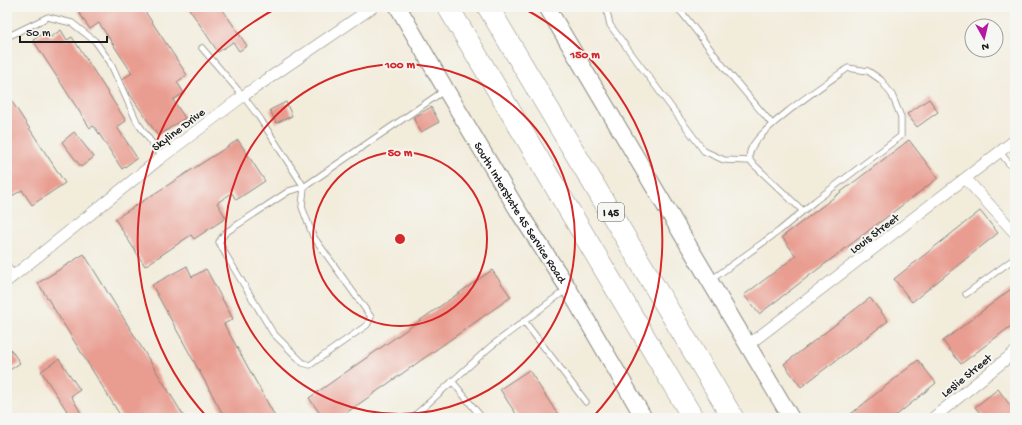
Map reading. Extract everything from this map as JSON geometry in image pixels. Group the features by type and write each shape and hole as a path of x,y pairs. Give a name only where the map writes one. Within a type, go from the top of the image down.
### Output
{"highway":[{"path":"448,7 693,418"},
{"name":"I 45","path":"488,7 733,418"}],"main road":[{"name":"South Interstate 45 Service Road","path":"398,7 520,214 568,288 644,418"},
{"path":"546,7 791,418"}],"street":[{"name":"Skyline Drive","path":"11,278 162,157 243,96 373,7"},
{"name":"Louis Street","path":"748,345 1015,140"},
{"path":"966,179 1015,233"},
{"name":"Leslie Street","path":"933,418 1015,352"}],"lane":[{"path":"606,7 610,25 704,151 724,160 750,161 803,211"},
{"path":"676,7 772,124"},
{"path":"7,37 48,17 72,23 95,41 110,62 137,122 162,157"},
{"path":"202,48 259,117 304,187 302,207 313,236 371,317 368,325 310,364 303,363 273,333 219,242 225,234 289,191 304,187 446,90"},
{"path":"709,281 780,232 803,211 901,136 901,116 892,96 880,80 868,71 848,68 772,124 750,151 750,161"},
{"path":"1000,152 1015,168"},
{"path":"966,294 1015,258"},
{"path":"7,265 11,278"},
{"path":"412,418 490,347 568,288"},
{"path":"524,321 586,402"},
{"path":"452,381 482,418"}],"building":[{"path":"75,7 142,7 187,75 177,82 184,93 173,100 185,118 158,136 127,90 122,79 132,73 99,23 90,29"},
{"path":"188,7 221,7 247,46 239,51 233,42 218,52"},
{"path":"61,30 67,40 72,37 126,121 117,127 137,158 122,169 94,126 90,128 33,40 47,31 51,37"},
{"path":"7,94 65,183 32,205 22,190 7,199"},
{"path":"929,99 938,112 917,127 907,114"},
{"path":"286,102 292,116 276,123 270,110"},
{"path":"431,107 439,122 421,132 413,118"},
{"path":"74,132 94,157 81,167 62,142"},
{"path":"238,140 265,181 236,200 232,193 217,203 226,218 194,239 191,235 145,266 115,219"},
{"path":"909,140 938,178 759,314 744,295 796,256 782,237"},
{"path":"980,211 998,233 912,302 894,279"},
{"path":"84,254 185,418 122,418 38,283"},
{"path":"187,266 192,277 206,269 233,319 224,324 276,418 225,418 152,285"},
{"path":"492,270 511,297 339,418 323,418 309,398"},
{"path":"1015,286 1015,323 961,364 943,341"},
{"path":"870,298 888,321 801,387 784,364"},
{"path":"7,344 20,363 7,372"},
{"path":"59,359 80,390 71,396 84,418 55,418 67,411 41,371"},
{"path":"918,360 936,383 893,418 846,418"},
{"path":"529,370 560,418 519,418 508,402 500,389"},
{"path":"998,389 1015,412 1007,418 984,418 975,407"}]}
